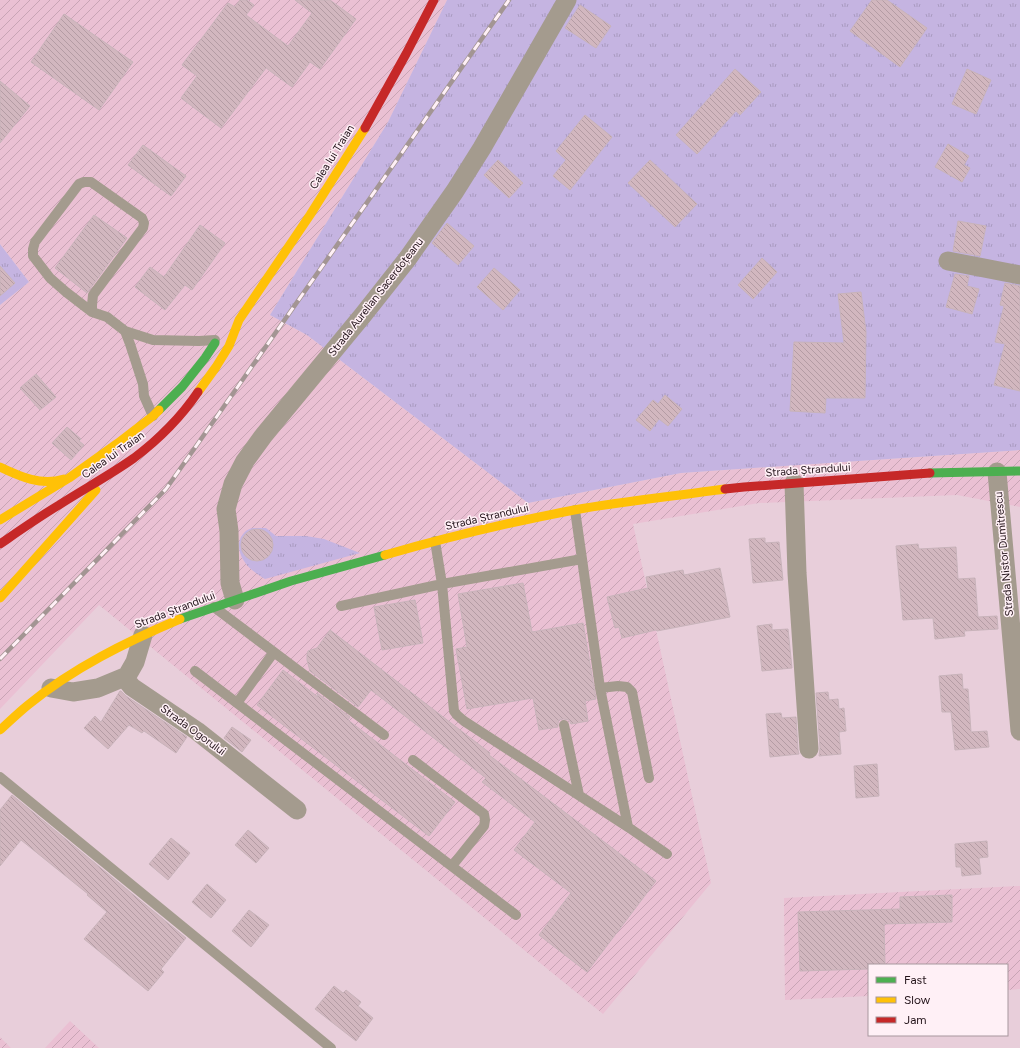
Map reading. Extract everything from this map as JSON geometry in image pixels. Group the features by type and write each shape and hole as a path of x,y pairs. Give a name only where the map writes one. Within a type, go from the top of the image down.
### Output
{"main road":[{"name":"Calea lui Traian","path":"0,544 58,505 135,457 162,434 188,407 229,346 239,320 310,215 366,126 434,0"},
{"name":"Calea lui Traian","path":"0,520 69,478 153,416 182,387 217,340 239,320"},
{"path":"0,467 28,479 53,482 69,478"},
{"name":"Strada Ștrandului","path":"0,730 28,705 51,688 86,666 143,635 185,617 291,581 435,541 575,510 702,492 744,487 928,473 1020,471"},
{"path":"0,598 111,473"}],"street":[{"name":"Strada Aurelian Sacerdoțeanu","path":"235,600 230,584 229,531 226,509 233,484 245,461 264,435 408,258 482,148 567,0"},
{"path":"948,261 1020,275"},
{"name":"Strada Nistor Dumitrescu","path":"997,472 1020,731"},
{"path":"794,483 797,573 810,749"},
{"path":"51,688 73,692 98,688 127,676 136,662 143,635"},
{"name":"Strada Ogorului","path":"127,676 127,681 132,687 197,731 297,810"}],"lane":[{"path":"92,312 93,295 143,228 144,223 142,218 91,182 84,182 79,184 35,242 33,249 34,256 50,278 92,312 107,317 125,331 153,340 217,340"},
{"path":"125,331 143,384 144,396 153,416"},
{"path":"997,472 1014,481"},
{"path":"575,510 600,688 628,826"},
{"path":"435,541 442,584 454,711 464,721 628,826 667,854"},
{"path":"341,606 442,584 582,559"},
{"path":"214,607 384,735"},
{"path":"237,704 274,652"},
{"path":"195,671 516,915"},
{"path":"600,688 618,686 627,687 632,692 649,778"},
{"path":"564,726 579,795"},
{"path":"413,760 484,814 484,826 452,866"},
{"path":"0,777 331,1048"}],"shaded area":[{"path":"0,0 447,0 388,122 270,315 307,335 528,503 681,473 1020,450 1020,507 957,495 759,503 633,524 711,883 603,1014 99,605 0,709 0,305 29,282 0,244"},
{"path":"1020,886 1020,989 1008,990 1008,964 868,964 868,996 785,1000 784,898"},
{"path":"70,1021 99,1048 45,1048"},
{"path":"0,1037 11,1048 0,1048"}],"green space":[{"path":"447,0 1020,0 1020,450 681,473 528,503 307,335 270,315 388,122"},
{"path":"0,244 29,282 0,305"},
{"path":"253,528 266,528 276,536 306,536 324,539 360,553 265,579 249,567 239,550 239,541 241,537 246,531"}],"building":[{"path":"240,0 247,0 254,5 246,15 288,46 312,13 295,0 330,0 356,19 320,69 310,62 292,87 266,68 221,128 181,98 197,76 182,65 228,3 235,7"},
{"path":"872,0 887,0 927,28 900,67 850,31"},
{"path":"580,5 611,26 596,48 565,28"},
{"path":"64,14 133,62 99,110 31,62"},
{"path":"735,69 761,92 740,115 736,111 697,154 676,135"},
{"path":"967,69 991,80 976,114 952,104"},
{"path":"0,81 30,106 0,143"},
{"path":"585,115 612,137 570,190 553,176 566,160 556,151"},
{"path":"948,144 969,156 964,165 970,168 962,182 935,167"},
{"path":"143,145 186,176 171,196 128,165"},
{"path":"498,160 523,183 509,198 484,175"},
{"path":"650,160 697,204 675,227 628,183"},
{"path":"94,215 127,238 87,293 55,268"},
{"path":"958,221 986,226 980,256 953,251"},
{"path":"447,223 474,246 458,265 432,243"},
{"path":"200,225 225,243 192,290 185,285 165,310 135,287 150,267 164,277"},
{"path":"762,258 777,272 753,299 738,285"},
{"path":"0,266 15,283 0,296"},
{"path":"494,268 520,290 503,310 477,287"},
{"path":"955,274 969,276 967,286 979,289 972,314 946,307"},
{"path":"1005,283 1020,286 1020,391 994,385 1005,344 995,342 1004,306 1000,305"},
{"path":"861,292 866,332 865,398 826,398 825,413 790,411 794,342 844,343 838,294"},
{"path":"36,374 56,397 40,410 20,388"},
{"path":"665,395 682,409 668,426 659,419 650,431 636,420 653,400 658,404"},
{"path":"67,427 81,439 79,441 84,445 71,460 52,443"},
{"path":"254,529 260,529 270,536 273,545 272,551 266,558 260,561 254,561 244,554 241,548 241,542 248,532"},
{"path":"765,538 765,543 779,542 783,580 753,583 749,539"},
{"path":"918,544 919,549 956,547 958,579 975,578 978,617 997,616 998,629 964,631 965,636 935,639 933,618 903,620 896,546"},
{"path":"720,568 730,617 656,630 622,638 619,627 615,628 607,597 648,588 646,577 683,570 684,575"},
{"path":"523,583 532,632 583,623 596,699 585,701 588,721 571,724 569,720 563,719 559,720 558,727 539,730 533,698 467,709 456,649 467,647 458,594"},
{"path":"415,600 423,643 382,650 374,607"},
{"path":"772,624 772,630 788,629 792,668 762,671 757,626"},
{"path":"330,630 490,753 489,755 656,881 587,972 539,935 571,893 514,850 535,822 482,782 486,778 371,690 358,707 310,671 307,660 308,651 317,648"},
{"path":"283,670 318,697 317,693 350,717 348,720 455,802 429,836 257,705"},
{"path":"962,674 963,689 968,689 971,732 987,731 989,747 955,750 951,712 942,712 939,676"},
{"path":"120,691 187,737 176,753 144,731 142,733 129,725 108,749 84,728 95,716 101,722"},
{"path":"828,692 829,700 838,699 839,709 844,708 846,731 839,732 841,754 819,756 820,748 816,693"},
{"path":"781,713 782,718 796,717 799,754 770,757 766,714"},
{"path":"232,727 251,740 242,752 224,738"},
{"path":"877,764 879,796 856,798 854,766"},
{"path":"12,795 186,938 161,969 164,972 148,991 84,939 107,912 87,895 88,894 21,840 0,866 0,810"},
{"path":"248,830 269,848 256,863 235,845"},
{"path":"171,838 190,853 168,880 149,864"},
{"path":"987,841 988,857 979,858 981,874 962,876 961,867 956,867 955,844"},
{"path":"207,884 226,900 211,918 192,902"},
{"path":"952,895 952,922 884,924 885,964 868,964 868,969 800,971 798,912 900,909 900,897"},
{"path":"249,910 269,925 251,947 232,931"},
{"path":"334,986 343,993 346,990 361,1002 358,1006 373,1018 356,1041 315,1009"}],"railway":[{"path":"0,659 166,489 509,0"}],"traffic: fast":[{"path":"159,410 182,387 215,343"},
{"path":"930,473 1020,471"},
{"path":"180,619 291,581 385,555"}],"traffic: slow":[{"path":"198,392 229,346 239,320 310,215 365,128"},
{"path":"0,520 69,478 118,443 159,410"},
{"path":"0,467 23,477 39,481 56,481 64,479"},
{"path":"385,555 480,530 574,510 725,489"},
{"path":"0,598 96,490"},
{"path":"0,730 24,708 63,679 120,647 180,619"}],"traffic: jam":[{"path":"365,128 434,0"},
{"path":"0,544 44,514 134,458 169,428 198,392"},
{"path":"725,489 930,473"}]}
